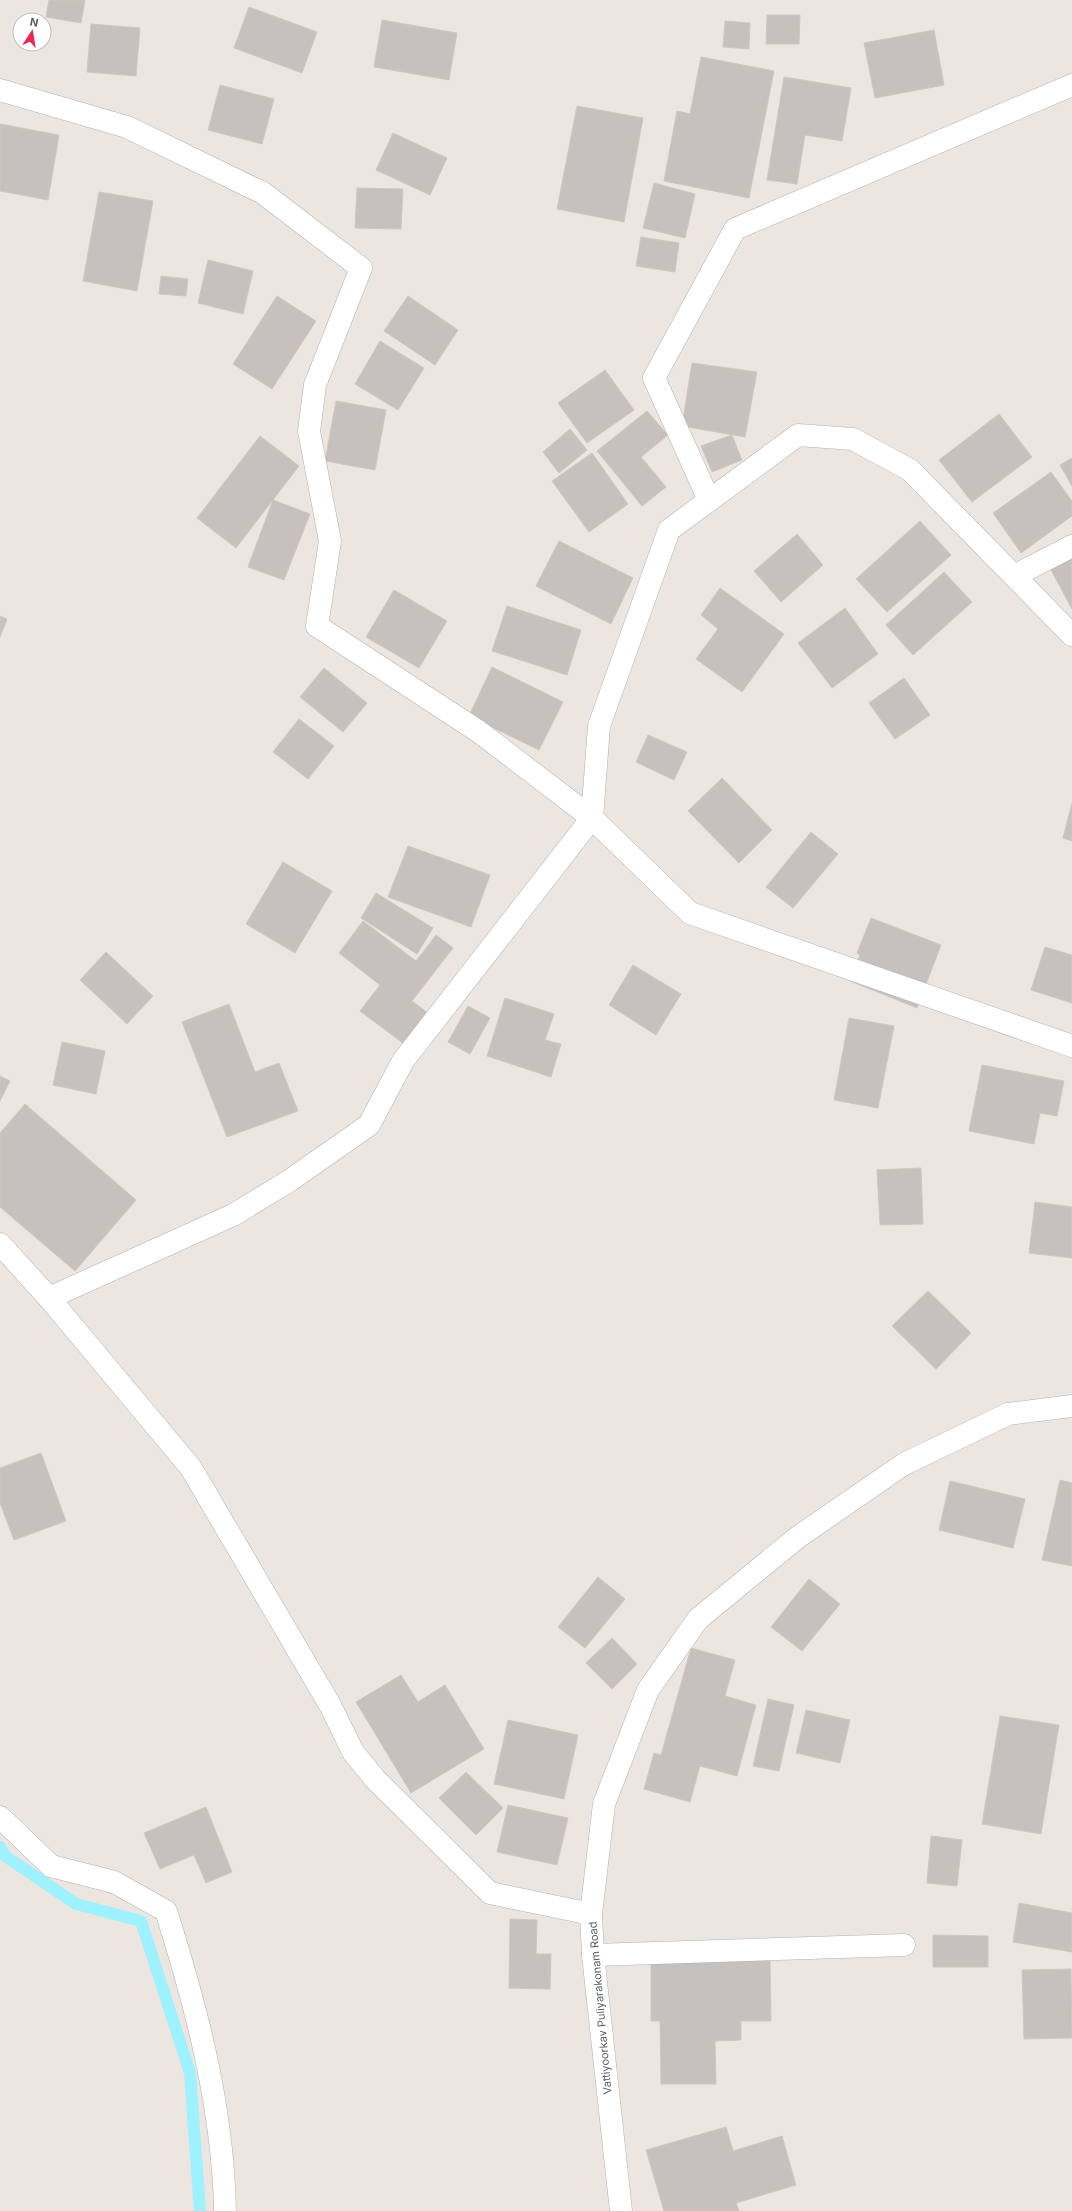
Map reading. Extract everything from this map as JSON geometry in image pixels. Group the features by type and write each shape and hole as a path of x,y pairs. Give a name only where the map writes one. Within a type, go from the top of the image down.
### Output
{"street":[{"path":"709,500 654,378 735,229 1072,85"},
{"path":"0,90 127,127 263,193 361,268 315,385 309,431 330,541 317,626 478,731 592,818 690,913 1072,1046"},
{"path":"49,1298 233,1215 289,1181 369,1125 403,1061 592,818 598,726 669,530 798,435 853,439 910,470 1072,635"},
{"path":"1014,576 1072,546"},
{"path":"0,1244 49,1298 190,1468 330,1705 353,1752 375,1779 490,1893 591,1914"},
{"name":"Vattiyoorkav Puliyarakonam Road","path":"621,2211 593,1955 591,1914 604,1804 648,1690 698,1619 798,1537 904,1464 1008,1414 1072,1406"},
{"path":"0,1817 51,1866 114,1882 166,1911 189,1984 213,2088 225,2174 225,2211"},
{"path":"593,1955 904,1945"}],"building":[{"path":"49,0 85,0 81,23 52,18 52,12 47,12"},
{"path":"249,7 317,32 302,73 234,48"},
{"path":"767,15 800,15 799,44 766,44"},
{"path":"382,20 457,33 449,80 374,67"},
{"path":"725,21 750,23 749,49 723,47"},
{"path":"91,24 140,28 136,76 87,72"},
{"path":"934,30 944,85 875,98 864,43"},
{"path":"701,57 774,71 749,198 664,181 677,111 690,114"},
{"path":"784,77 851,88 842,141 805,135 797,184 767,180"},
{"path":"220,85 274,99 262,144 208,130"},
{"path":"577,106 643,118 624,222 557,209"},
{"path":"0,124 59,135 48,200 0,191"},
{"path":"393,133 447,158 430,195 376,170"},
{"path":"654,183 695,194 685,238 643,228"},
{"path":"357,188 403,189 401,229 355,228"},
{"path":"99,192 153,201 137,291 83,281"},
{"path":"641,237 679,243 675,272 636,266"},
{"path":"208,260 253,271 243,314 198,303"},
{"path":"161,276 188,279 186,296 159,294"},
{"path":"277,296 316,321 272,389 233,364"},
{"path":"408,296 458,330 435,365 384,331"},
{"path":"380,341 424,368 398,410 355,384"},
{"path":"692,363 757,372 745,437 682,426"},
{"path":"605,370 634,410 587,443 558,403"},
{"path":"336,401 386,410 375,470 325,461"},
{"path":"647,411 668,435 641,457 666,487 642,506 597,451"},
{"path":"999,414 1032,457 972,502 939,460"},
{"path":"570,429 587,450 559,473 543,452"},
{"path":"732,435 742,460 712,472 701,446"},
{"path":"260,436 299,466 236,548 197,518"},
{"path":"592,453 628,504 589,532 552,481"},
{"path":"1072,458 1072,486 1060,465"},
{"path":"1051,472 1072,501 1072,516 1021,553 993,513"},
{"path":"273,500 310,514 284,580 248,567"},
{"path":"920,521 951,555 887,612 856,579"},
{"path":"797,534 823,565 781,602 754,571"},
{"path":"559,541 633,578 611,624 536,586"},
{"path":"1072,558 1072,609 1051,570"},
{"path":"944,572 972,602 913,655 886,625"},
{"path":"720,588 784,634 742,692 696,659 718,629 701,615"},
{"path":"394,590 447,621 419,668 366,637"},
{"path":"507,606 581,630 567,675 492,651"},
{"path":"845,608 878,654 832,688 798,643"},
{"path":"0,616 7,619 0,637"},
{"path":"492,667 563,702 539,750 469,716"},
{"path":"324,668 367,703 343,732 300,697"},
{"path":"904,678 930,715 895,739 869,703"},
{"path":"299,719 334,746 308,779 273,752"},
{"path":"648,735 687,752 674,780 636,762"},
{"path":"722,778 772,830 739,863 688,811"},
{"path":"1072,803 1072,841 1063,838"},
{"path":"811,832 838,854 793,908 766,887"},
{"path":"408,846 490,875 471,927 388,897"},
{"path":"283,862 332,891 295,953 246,924"},
{"path":"376,893 433,928 417,954 361,918"},
{"path":"871,918 941,945 917,1008 850,981 860,955 857,953"},
{"path":"363,921 416,961 436,935 453,948 412,1001 428,1013 404,1044 360,1011 380,985 339,953"},
{"path":"1045,947 1072,955 1072,1003 1031,990"},
{"path":"106,952 153,996 127,1024 80,980"},
{"path":"633,965 681,994 656,1035 609,1005"},
{"path":"505,998 554,1014 545,1040 561,1044 551,1077 487,1056"},
{"path":"229,1004 255,1072 279,1063 298,1111 227,1137 182,1022"},
{"path":"468,1006 490,1018 470,1054 448,1042"},
{"path":"849,1018 894,1026 878,1108 834,1100"},
{"path":"62,1042 105,1051 96,1094 53,1085"},
{"path":"982,1065 1064,1081 1057,1116 1040,1113 1034,1144 969,1131"},
{"path":"0,1076 10,1081 0,1101"},
{"path":"25,1104 136,1200 75,1271 0,1207 0,1133"},
{"path":"921,1168 923,1224 880,1225 877,1170"},
{"path":"1035,1202 1072,1207 1072,1258 1029,1253"},
{"path":"928,1291 971,1333 936,1369 892,1326"},
{"path":"41,1453 66,1521 14,1540 0,1503 0,1468"},
{"path":"1060,1480 1072,1483 1072,1566 1042,1560"},
{"path":"950,1481 1025,1499 1013,1548 939,1530"},
{"path":"598,1577 625,1599 585,1648 558,1627"},
{"path":"809,1579 840,1604 802,1651 771,1627"},
{"path":"612,1638 637,1664 612,1689 586,1663"},
{"path":"691,1648 735,1660 725,1696 756,1705 737,1776 700,1766 690,1802 644,1789 654,1753 661,1755"},
{"path":"401,1675 418,1702 445,1685 484,1749 411,1793 356,1702"},
{"path":"768,1699 794,1705 779,1771 753,1766"},
{"path":"806,1710 850,1720 840,1763 796,1753"},
{"path":"1000,1716 1059,1725 1041,1834 982,1824"},
{"path":"508,1720 578,1735 564,1799 494,1784"},
{"path":"466,1772 503,1808 476,1835 439,1798"},
{"path":"508,1805 568,1818 557,1865 497,1852"},
{"path":"206,1807 232,1872 206,1883 194,1855 160,1869 144,1833"},
{"path":"931,1836 962,1840 957,1886 927,1883"},
{"path":"1019,1903 1072,1913 1072,1952 1013,1942"},
{"path":"510,1919 537,1920 536,1954 551,1954 550,1989 509,1988"},
{"path":"933,1935 988,1936 988,1967 933,1967"},
{"path":"770,1960 771,2021 741,2021 741,2040 715,2041 716,2084 661,2084 660,2021 651,2021 651,1961"},
{"path":"1071,1969 1072,2038 1024,2039 1022,1970"},
{"path":"726,2127 733,2151 782,2136 796,2185 736,2203 739,2211 664,2211 646,2150"}],"waterway":[{"path":"0,1847 5,1856 76,1904 141,1921 190,2073 200,2211"}]}
